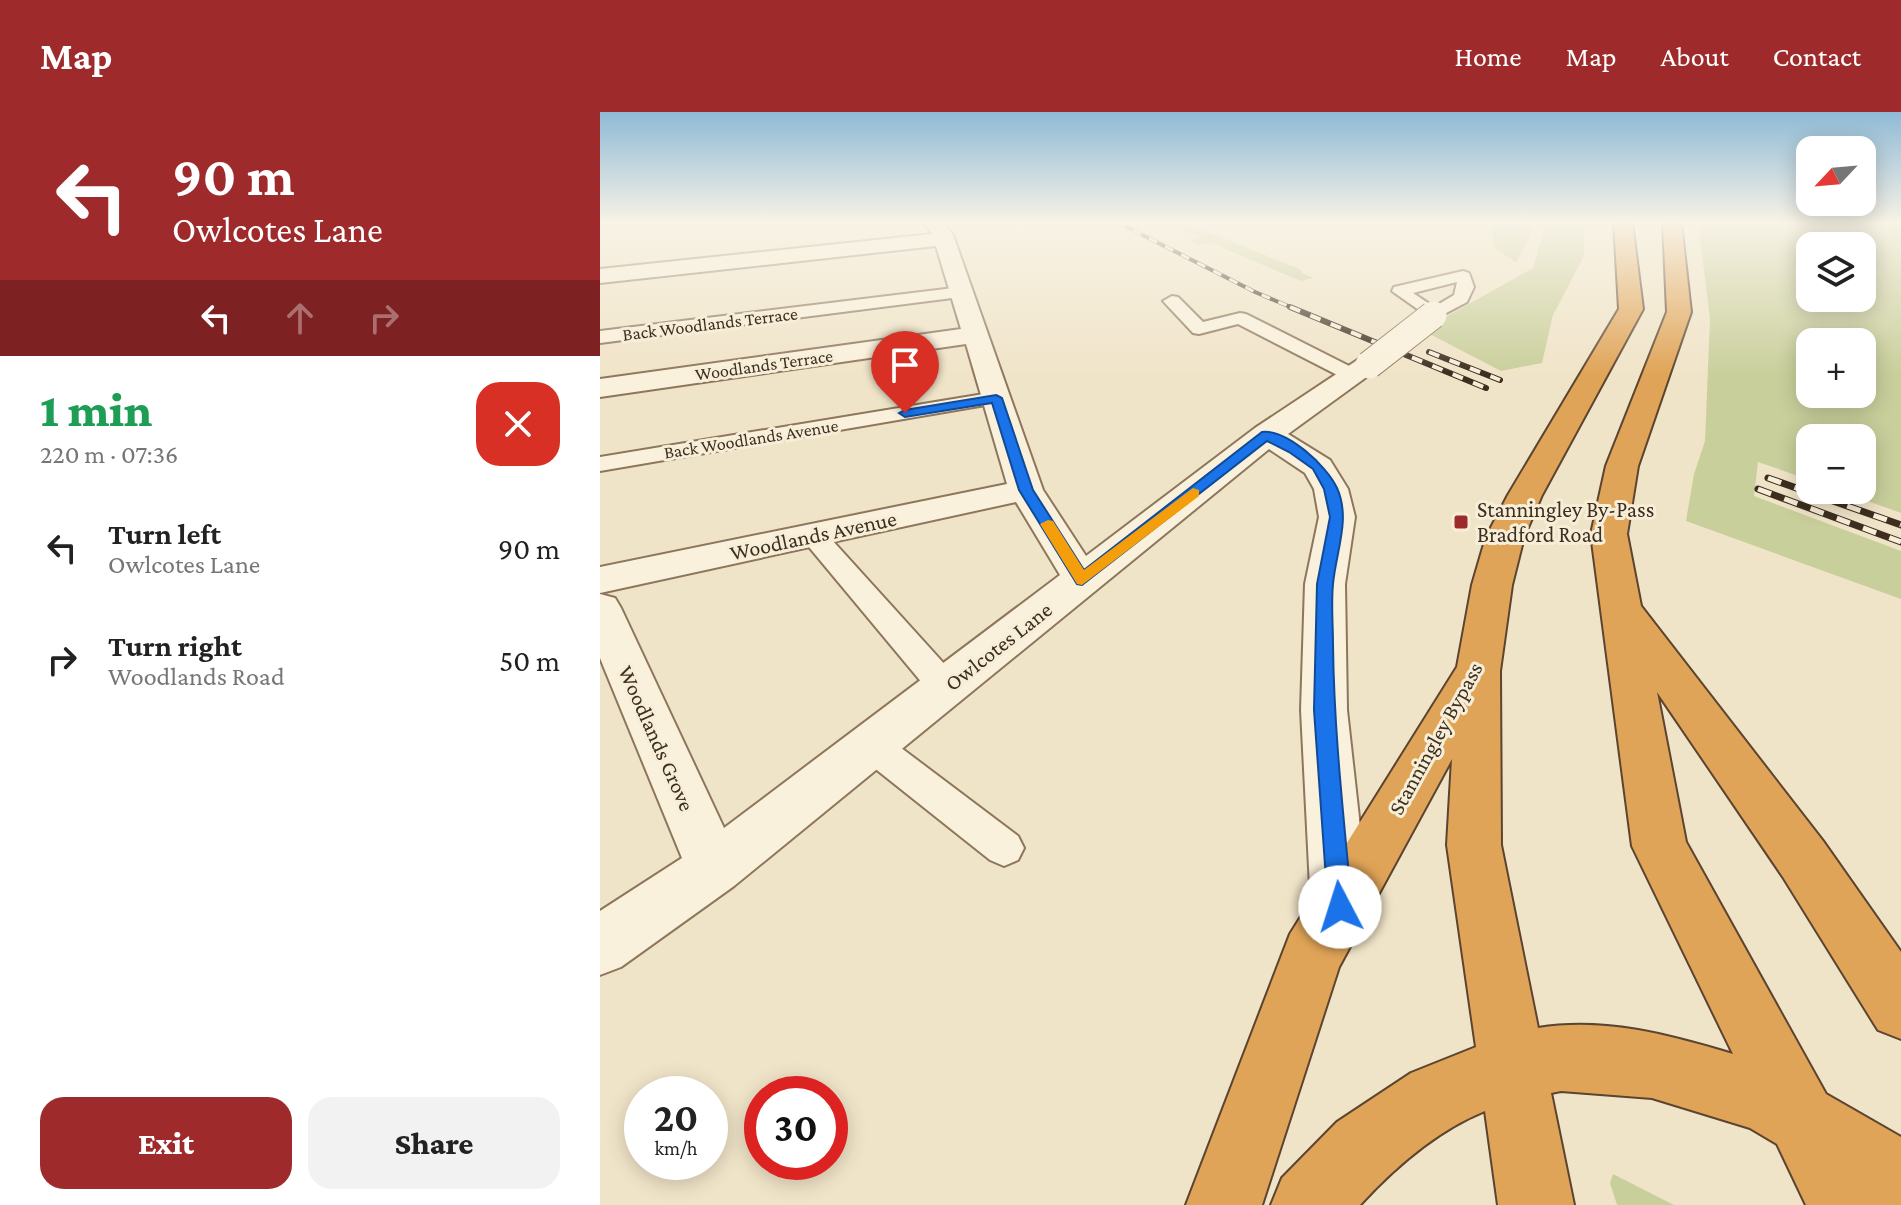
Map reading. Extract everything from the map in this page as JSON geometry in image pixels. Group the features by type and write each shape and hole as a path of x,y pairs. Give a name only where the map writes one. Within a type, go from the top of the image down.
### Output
{"highway":[{"name":"Stanningley Bypass","path":"1224,1205 1312,955 1479,668 1492,585 1505,537 1525,495 1631,309 1627,273"},
{"path":"1676,273 1679,312 1622,466 1609,534 1659,846 1846,1205"},
{"path":"1619,605 1803,859 1901,1007"},
{"path":"1479,668 1474,845 1536,1205"},
{"path":"1309,1205 1363,1148 1435,1097 1511,1067 1561,1058 1652,1064 1766,1098 1901,1178"}],"street":[{"path":"602,278 638,273"},
{"path":"955,273 1026,490 1082,580"},
{"name":"Owlcotes Lane","path":"600,946 714,868 1266,435 1361,370 1433,315"},
{"name":"Woodlands Terrace","path":"600,388 976,335"},
{"path":"1266,435 1294,449 1318,467 1331,489 1337,517 1325,584 1324,710 1340,907"},
{"name":"Woodlands Avenue","path":"600,580 1026,490"},
{"name":"Woodlands Grove","path":"600,608 714,868"}],"lane":[{"path":"1463,276 1466,287 1461,298 1433,315 1400,291 1463,276"},
{"name":"Back Woodlands Terrace","path":"600,337 962,292"},
{"path":"1172,301 1199,329 1240,318 1361,370"},
{"name":"Back Woodlands Avenue","path":"600,464 996,398"},
{"path":"813,535 945,687"},
{"path":"871,745 1004,848"}],"green space":[{"path":"1282,273 1302,273 1313,278 1301,281"},
{"path":"1524,273 1575,273 1553,315 1542,363 1501,371 1422,330"},
{"path":"1704,273 1796,273 1796,312 1876,312 1876,273 1901,273 1901,513 1876,504 1876,424 1796,424 1796,475 1758,462 1754,496 1901,551 1901,599 1686,521 1694,474 1705,441 1710,319"},
{"path":"1613,1174 1674,1205 1617,1205 1610,1183"}],"railway":[{"path":"1218,273 1295,309"},
{"path":"1290,307 1486,388"},
{"path":"1429,352 1500,380"},
{"path":"1768,478 1901,525"},
{"path":"1758,489 1901,542"}],"slow traffic":[{"path":"1048,524 1082,580 1193,493"}],"place":[{"name":"Stanningley By-Pass Bradford Road","path":"1461,522"}],"route":[{"path":"905,413 996,398 1026,490 1082,580 1266,435 1294,449 1318,467 1331,489 1337,517 1325,584 1324,710 1340,907"}]}
